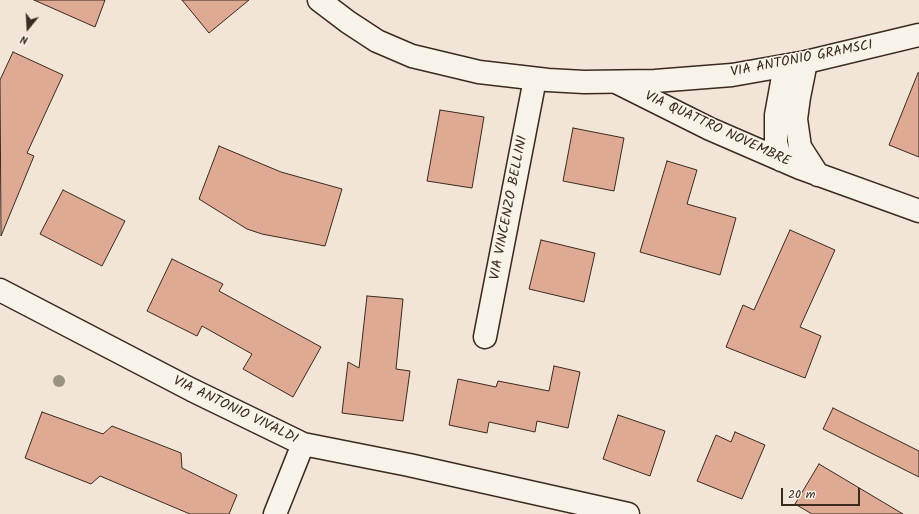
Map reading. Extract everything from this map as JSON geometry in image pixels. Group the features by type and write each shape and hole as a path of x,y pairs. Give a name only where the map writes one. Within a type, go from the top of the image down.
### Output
{"street":[{"name":"VIA ANTONIO GRAMSCI","path":"320,0 348,22 377,41 412,56 479,72 535,79 616,82 694,79 732,75 796,64 919,35"},
{"path":"781,160 776,143 776,115 796,64"},
{"name":"VIA QUATTRO NOVEMBRE","path":"796,64 796,119 800,147 818,175"},
{"name":"VIA VINCENZO BELLINI","path":"485,337 535,79"},
{"name":"VIA QUATTRO NOVEMBRE","path":"616,82 710,128 781,160 818,175 919,211"},
{"name":"VIA ANTONIO VIVALDI","path":"0,290 199,393 302,444 408,465 628,514"},
{"path":"274,514 302,444"}],"building":[{"path":"34,0 105,0 95,27"},
{"path":"182,0 249,0 209,33"},
{"path":"13,52 63,75 27,153 34,156 1,236 0,80"},
{"path":"919,73 919,157 889,145"},
{"path":"440,110 484,117 472,188 427,181"},
{"path":"573,128 624,138 614,191 563,181"},
{"path":"219,146 281,172 342,189 325,246 262,234 247,229 199,199"},
{"path":"667,161 697,170 687,204 736,218 720,275 640,252"},
{"path":"63,190 125,221 102,266 40,234"},
{"path":"790,230 835,250 800,327 821,336 805,378 726,347 743,305 754,310"},
{"path":"541,240 595,253 584,302 529,289"},
{"path":"172,259 223,284 219,291 321,347 293,397 243,369 252,354 202,326 197,336 147,311"},
{"path":"367,296 403,299 396,369 410,371 403,421 342,413 348,362 359,368"},
{"path":"554,366 580,372 568,428 537,421 535,432 489,422 487,433 449,425 458,379 496,387 498,381 549,391"},
{"path":"833,408 919,451 919,477 823,429"},
{"path":"42,412 103,434 112,426 181,453 182,468 237,495 229,514 190,514 100,476 91,484 25,458"},
{"path":"618,415 665,431 650,476 603,459"},
{"path":"735,432 765,445 742,499 697,481 716,435 731,442"},
{"path":"819,464 903,514 812,514 795,504"}]}
